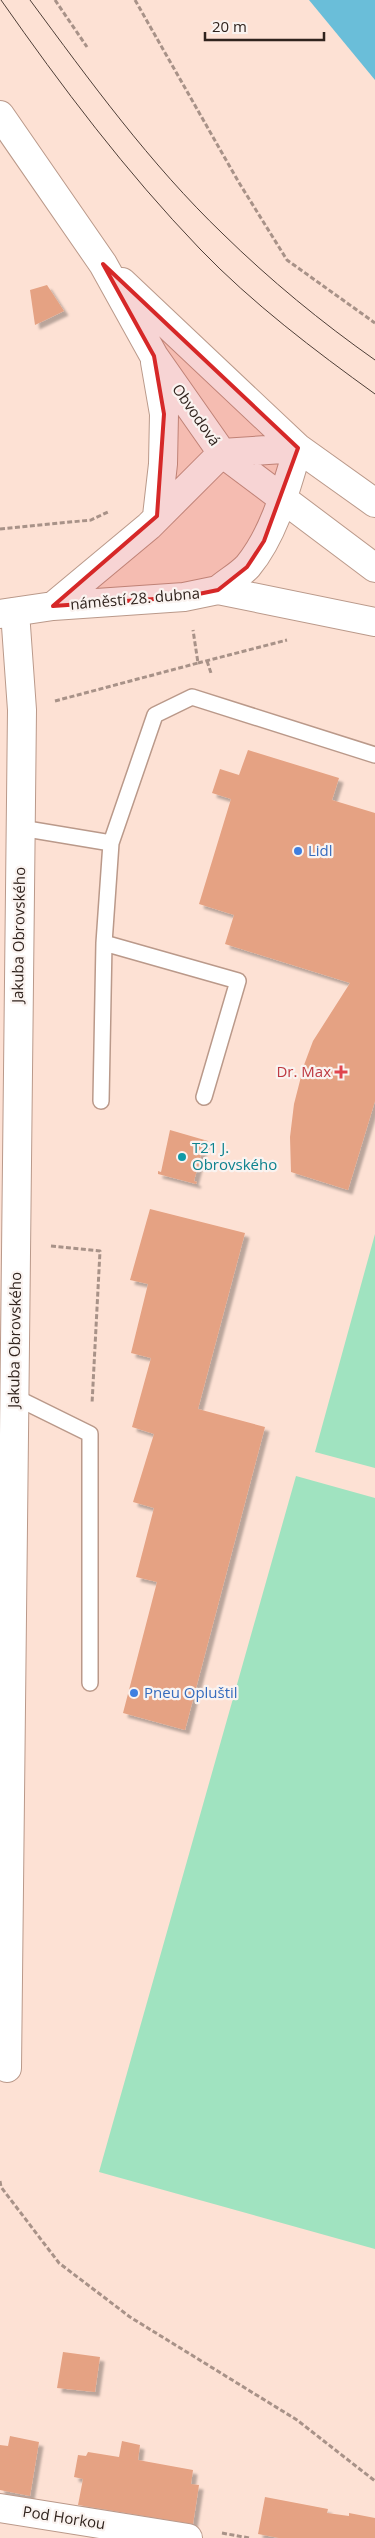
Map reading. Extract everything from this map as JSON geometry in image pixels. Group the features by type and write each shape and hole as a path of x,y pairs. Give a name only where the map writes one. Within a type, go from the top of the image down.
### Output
{"street":[{"name":"Obvodová","path":"0,115 103,264 154,356 222,452 375,568"},
{"name":"Obvodová","path":"103,264 298,448 375,503"},
{"path":"154,356 164,414 163,464 157,516"},
{"path":"222,452 298,448"},
{"name":"náměstí 28. dubna","path":"218,590 247,567 264,541 283,498 298,448"},
{"name":"náměstí 28. dubna","path":"53,606 149,526 222,452"},
{"name":"náměstí 28. dubna","path":"7,613 53,606 184,597 218,590 375,622"},
{"name":"Jakuba Obrovského","path":"7,613 22,710 7,2068"},
{"name":"Pod Horkou","path":"0,2508 188,2538"}],"lane":[{"path":"101,1102 104,944 110,843 155,715 192,697 375,755"},
{"path":"21,828 110,843"},
{"path":"104,944 238,981 204,1097"},
{"path":"14,1397 90,1434 90,1683"}],"path":[{"path":"55,0 87,47"},
{"path":"136,0 238,181 287,260 375,323"},
{"path":"0,529 91,520 114,509"},
{"path":"193,627 198,663"},
{"path":"22,710 290,640"},
{"path":"16,1242 100,1252 90,1434"},
{"path":"0,2180 1,2187 59,2264 130,2317 297,2420 375,2481"}],"highlighted area":[{"path":"103,264 298,448 264,541 247,567 218,590 184,597 53,606 157,516 164,414 154,356"}],"green space":[{"path":"375,1234 375,1468 315,1452"},
{"path":"296,1476 375,1498 375,2249 99,2172"}],"water":[{"path":"309,0 375,0 375,80"}],"building":[{"path":"47,285 64,311 35,325 30,290"},
{"path":"248,750 339,778 332,800 375,813 375,1101 348,1190 291,1172 290,1137 294,1104 304,1065 313,1041 350,983 225,944 234,915 199,904 231,799 212,793 220,769 239,775"},
{"name":"T21 J. Obrovského","path":"170,1130 208,1141 204,1143 194,1181 197,1182 196,1184 158,1174 158,1171 161,1172"},
{"path":"150,1209 245,1233 198,1409 265,1427 185,1730 123,1713 157,1582 136,1577 154,1508 133,1502 154,1434 132,1427 151,1358 131,1353 148,1284 130,1280"},
{"path":"63,2352 100,2357 95,2392 57,2388"},
{"path":"10,2436 39,2442 30,2496 0,2490 0,2445 8,2446"},
{"path":"122,2441 140,2445 138,2460 193,2470 191,2484 199,2485 193,2524 78,2505 83,2479 74,2477 78,2455 86,2456 88,2452 119,2457"},
{"path":"265,2497 328,2509 327,2513 349,2516 349,2513 375,2518 375,2538 279,2538 258,2534"}],"tram line":[{"path":"1,0 47,65 96,128 146,190 200,249 284,325 375,394"},
{"path":"30,0 146,151 196,207 278,284 335,331 375,360"}],"place":[{"name":"Lidl","path":"298,851"},
{"name":"Dr. Max","path":"341,1072"},
{"name":"T21 J. Obrovského","path":"182,1157"},
{"name":"Pneu Opluštil","path":"134,1693"}]}
